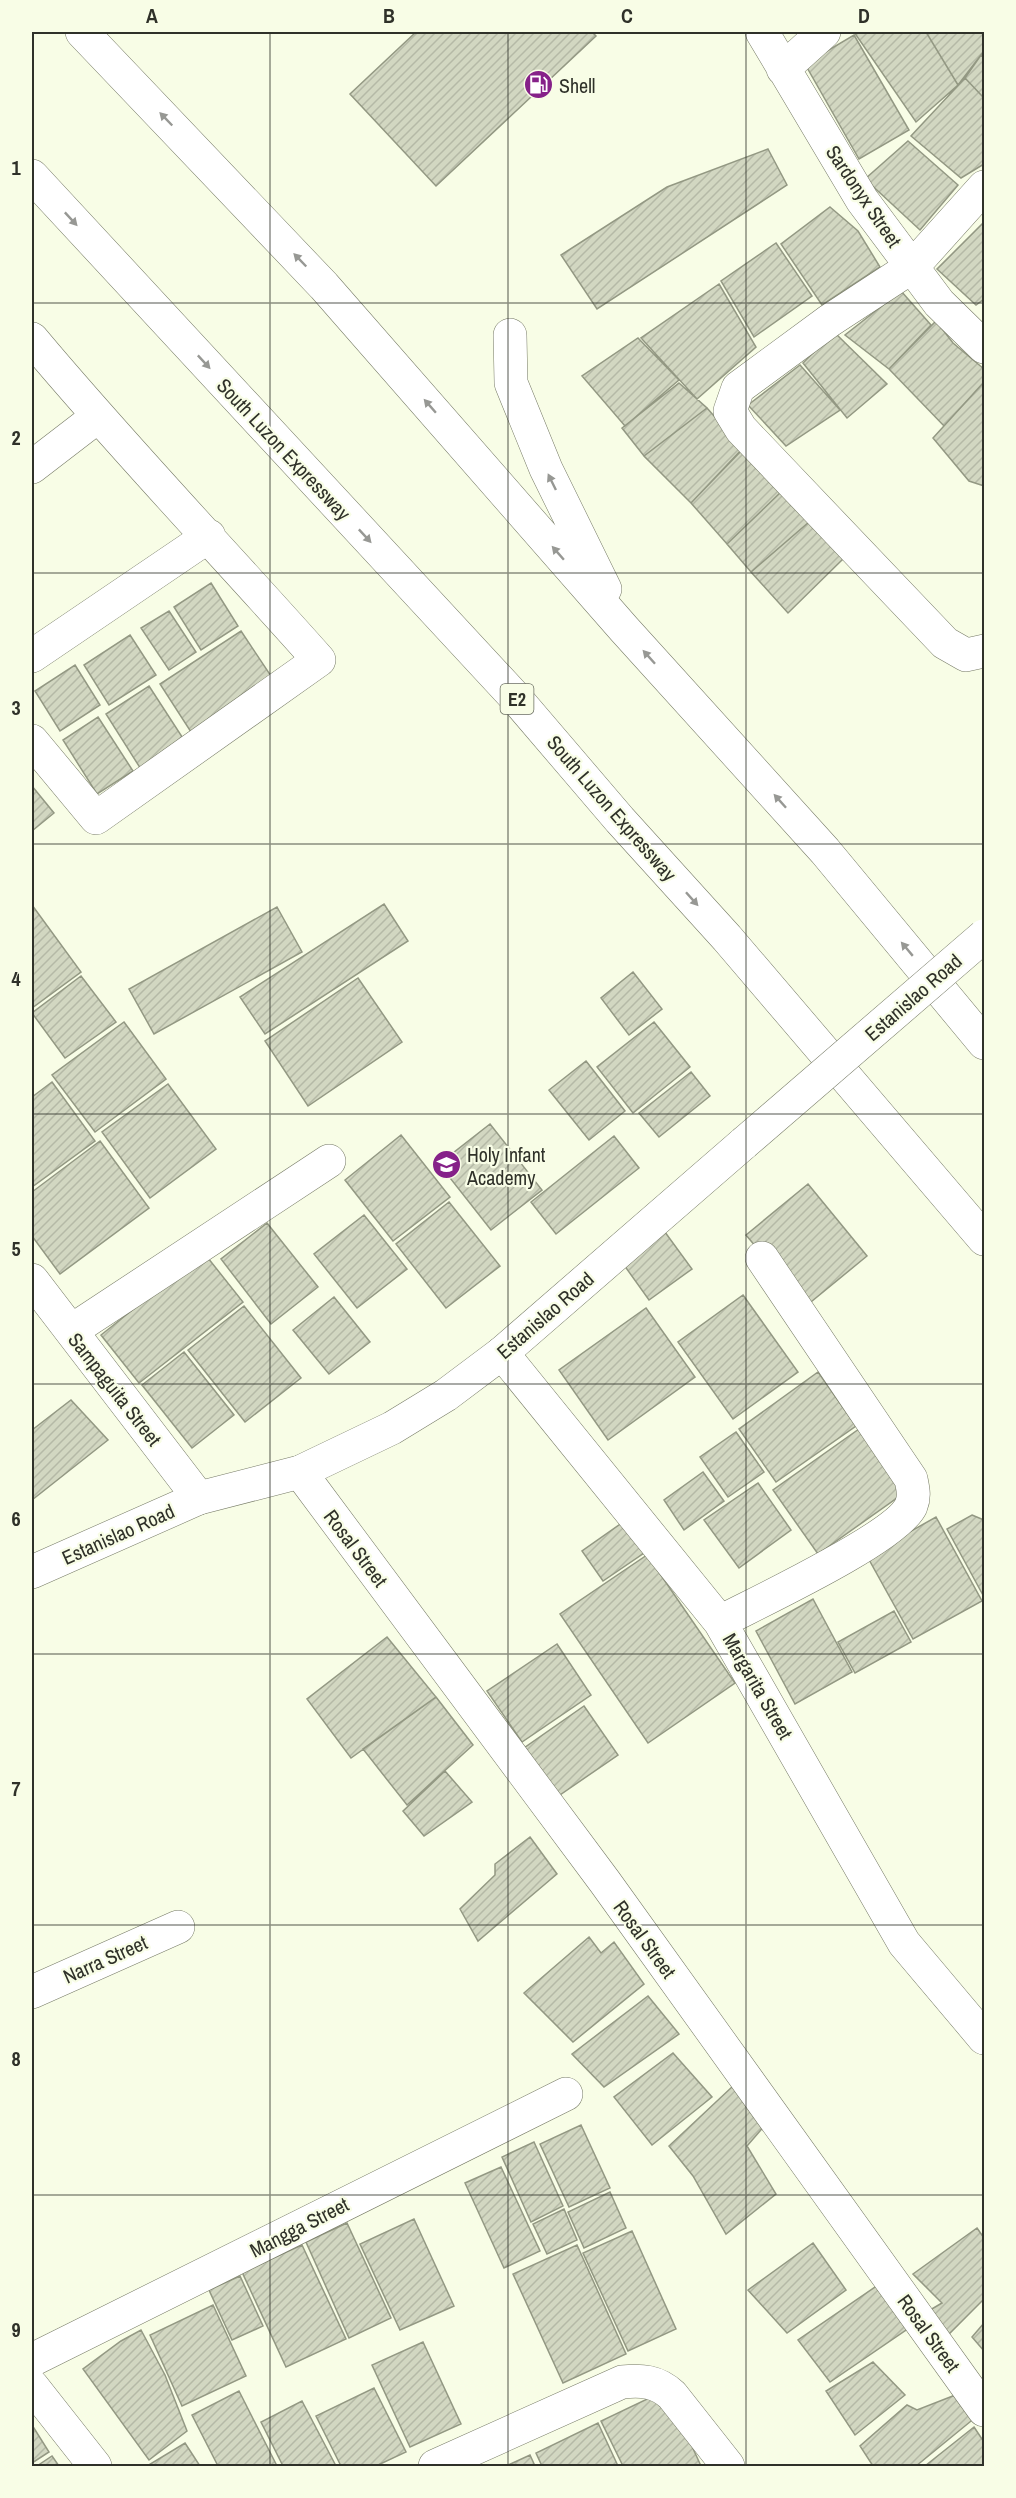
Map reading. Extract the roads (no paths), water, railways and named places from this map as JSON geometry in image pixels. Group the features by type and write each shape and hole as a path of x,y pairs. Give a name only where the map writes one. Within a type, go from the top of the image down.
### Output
{"main road":[{"path":"82,32 324,286 624,629 825,851 984,1043"},
{"name":"Sardonyx Street","path":"762,32 862,200 939,303 984,347"},
{"path":"783,69 824,32"},
{"name":"South Luzon Expressway","path":"32,176 514,696 620,820 727,938 984,1239"},
{"path":"984,187 913,266 829,321 738,388 730,411 741,429 945,643 966,655 984,651"},
{"path":"510,335 511,382 546,469 624,629"},
{"path":"32,339 97,417 209,536 319,660 96,819 32,741"},
{"path":"32,467 97,417"},
{"path":"32,656 209,536"},
{"name":"Estanislao Road","path":"32,1572 199,1498 300,1472 392,1428 447,1395 502,1353 984,936"},
{"path":"71,1331 329,1161"},
{"path":"720,1622 880,1537 910,1508 914,1495 911,1479 762,1258"},
{"name":"Sampaguita Street","path":"32,1280 199,1498"},
{"name":"Margarita Street","path":"502,1353 720,1622 904,1943 984,2038"},
{"name":"Rosal Street","path":"300,1472 604,1882 984,2410"},
{"name":"Narra Street","path":"32,1992 178,1927"},
{"name":"Mangga Street","path":"32,2360 566,2094"},
{"path":"435,2466 622,2382 639,2380 664,2387 728,2466"},
{"path":"32,2386 95,2466"}],"place":[{"name":"Shell","path":"538,85"},
{"name":"Holy Infant Academy","path":"446,1165"}]}
